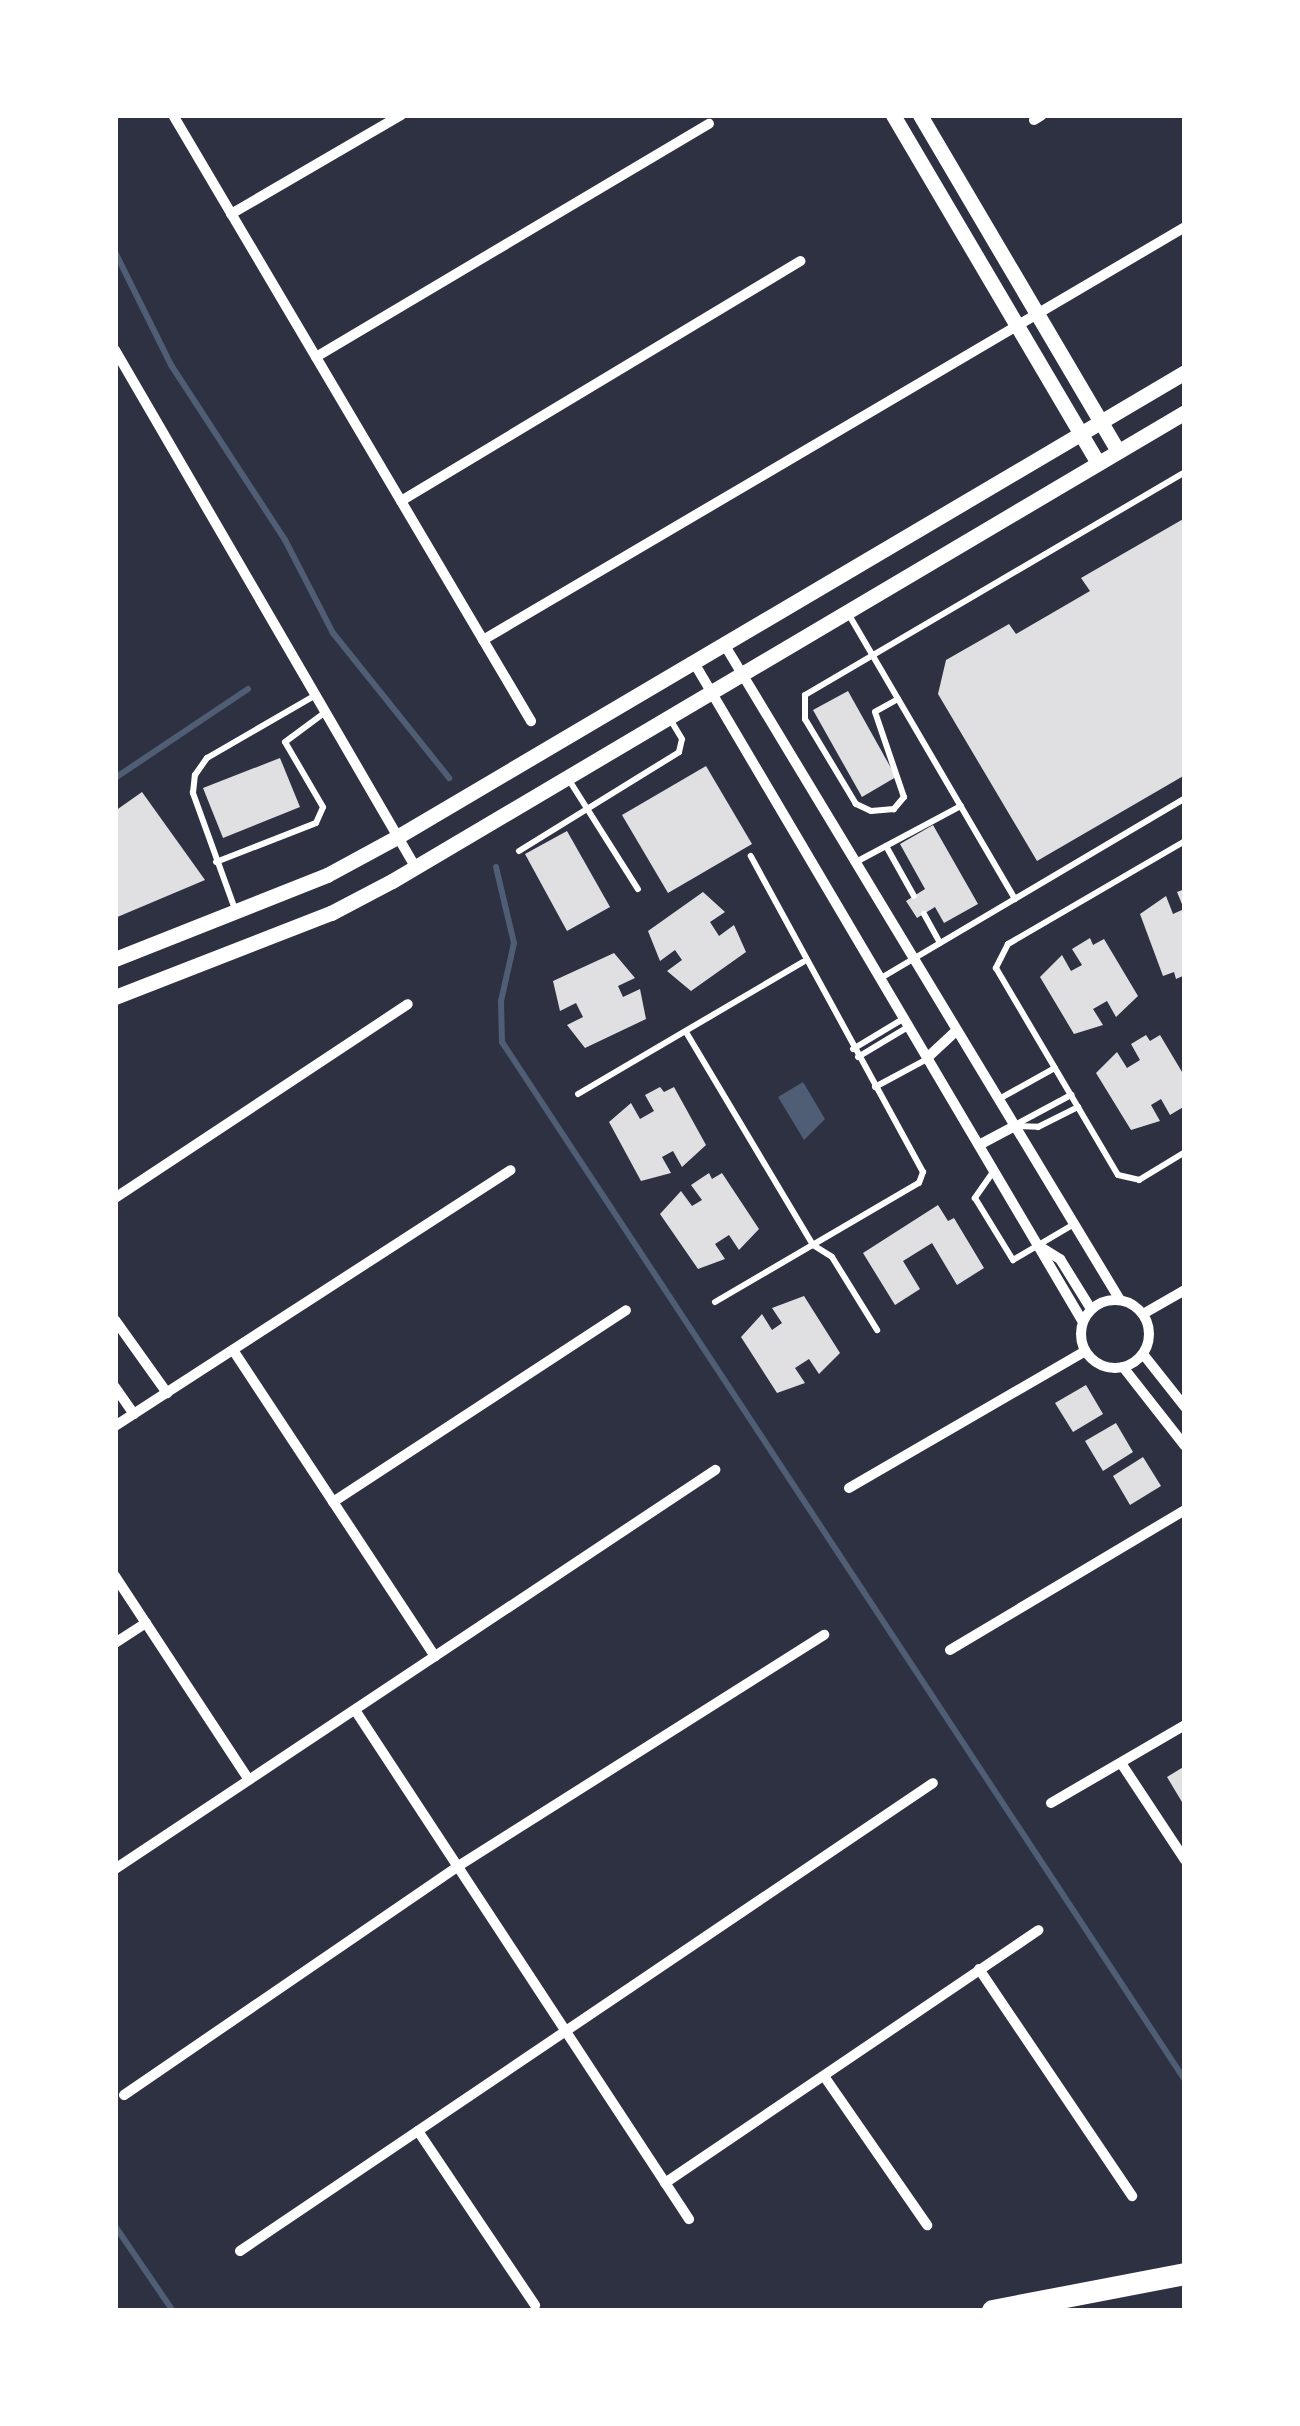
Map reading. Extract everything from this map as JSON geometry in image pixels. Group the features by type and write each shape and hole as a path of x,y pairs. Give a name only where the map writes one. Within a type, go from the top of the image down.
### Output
{"highway":[{"path":"992,2311 1185,2274"}],"street":[{"path":"173,115 531,720"},
{"path":"231,214 400,115"},
{"path":"892,115 1098,463"},
{"path":"920,115 1118,451"},
{"path":"316,357 708,124"},
{"path":"483,640 1185,227"},
{"path":"401,502 802,260"},
{"path":"115,350 416,868"},
{"path":"115,959 236,913 397,837 1185,372"},
{"path":"115,997 331,913 416,868 1185,412"},
{"path":"693,661 1083,1322 1085,1351 1106,1367 1124,1367 1143,1354 1150,1334 1143,1314 1120,1300 724,644"},
{"path":"115,1198 408,1004"},
{"path":"928,1058 956,1031"},
{"path":"979,1145 1014,1126"},
{"path":"115,1426 510,1170"},
{"path":"1038,1246 1060,1259 1091,1309"},
{"path":"1143,1314 1185,1290"},
{"path":"1083,1322 1091,1309 1120,1300"},
{"path":"334,1502 626,1310"},
{"path":"115,1320 167,1393"},
{"path":"233,1350 435,1656"},
{"path":"849,1488 1085,1351"},
{"path":"1143,1354 1185,1407"},
{"path":"1124,1367 1185,1446"},
{"path":"115,1386 134,1414"},
{"path":"115,1869 714,1470"},
{"path":"950,1650 1185,1510"},
{"path":"115,1576 250,1780"},
{"path":"115,1643 146,1622"},
{"path":"124,2095 460,1865 824,1635"},
{"path":"355,1710 568,2026 689,2220"},
{"path":"1052,1803 1185,1725"},
{"path":"1121,1762 1185,1860"},
{"path":"240,2252 568,2026 933,1783"},
{"path":"665,2183 826,2079 1038,1930"},
{"path":"979,1969 1132,2196"},
{"path":"826,2079 928,2225"},
{"path":"418,2131 535,2305"}],"lane":[{"path":"898,699 875,712 904,797 894,810 871,811 856,804 801,705 805,695 1185,472"},
{"path":"847,612 1015,899"},
{"path":"236,913 193,793 195,774 208,758 314,696"},
{"path":"216,862 316,823 322,807 286,742 324,713"},
{"path":"518,851 679,752 682,739 669,718"},
{"path":"568,778 638,889"},
{"path":"880,978 1185,798"},
{"path":"855,863 961,806"},
{"path":"1185,842 998,955 996,968 1118,1175 1128,1180 1185,1152"},
{"path":"886,846 914,896"},
{"path":"715,1302 919,1183 923,1172 803,962 806,948 750,856"},
{"path":"924,914 940,943"},
{"path":"578,1094 803,962"},
{"path":"855,1053 906,1023"},
{"path":"686,1032 813,1245 832,1257 876,1330"},
{"path":"875,1087 928,1058"},
{"path":"998,1099 1055,1068"},
{"path":"1014,1126 1071,1095"},
{"path":"1014,1126 1038,1128 1078,1107"},
{"path":"994,1171 975,1198 1012,1260 1074,1224"}],"water":[{"path":"803,1082 825,1119 804,1140 778,1097"}],"building":[{"path":"1185,518 1185,775 1037,861 938,694 946,660 1009,624 1016,634 1090,591 1081,578"},
{"path":"848,691 896,777 862,797 813,710"},
{"path":"280,758 300,807 223,838 203,788"},
{"path":"706,766 752,844 668,893 622,815"},
{"path":"142,792 205,880 115,918 115,811"},
{"path":"933,825 978,904 944,923 935,907 917,918 906,901 925,889 900,844"},
{"path":"567,831 610,907 567,931 525,854"},
{"path":"1185,889 1185,975 1176,979 1174,972 1163,976 1140,914 1166,896 1173,914 1184,909 1177,892"},
{"path":"703,892 725,912 710,922 719,936 734,925 746,952 691,991 667,971 682,960 675,950 660,961 648,931"},
{"path":"1090,938 1093,945 1104,939 1138,996 1116,1017 1107,1001 1093,1009 1103,1025 1074,1034 1040,977 1062,955 1071,971 1082,965 1072,949"},
{"path":"614,953 635,978 618,986 623,997 640,989 646,1019 585,1048 567,1025 583,1017 576,1003 560,1011 553,981"},
{"path":"1146,1035 1150,1041 1160,1035 1185,1077 1185,1106 1170,1115 1161,1099 1151,1105 1160,1121 1131,1130 1096,1073 1117,1052 1127,1068 1140,1060 1131,1044"},
{"path":"660,1087 664,1092 674,1087 706,1145 682,1167 673,1151 662,1157 671,1173 641,1181 609,1122 631,1103 640,1119 654,1111 645,1095"},
{"path":"709,1173 712,1179 722,1173 759,1229 739,1250 729,1235 715,1244 725,1259 698,1269 660,1214 681,1191 692,1206 702,1200 691,1185"},
{"path":"938,1205 948,1221 954,1218 984,1268 957,1285 932,1243 903,1261 920,1289 895,1305 863,1253"},
{"path":"804,1296 840,1353 819,1374 809,1359 795,1368 805,1383 777,1393 741,1337 762,1314 772,1330 782,1323 772,1308"},
{"path":"1086,1385 1103,1414 1073,1432 1055,1403"},
{"path":"1116,1423 1133,1452 1103,1471 1085,1441"},
{"path":"1143,1457 1161,1486 1130,1505 1113,1476"},
{"path":"1185,1766 1185,1807 1167,1777"}],"waterway":[{"path":"115,252 171,365 285,540 333,633 449,778"},
{"path":"115,778 248,689"},
{"path":"496,867 514,943 501,1001 502,1042 1185,2080"},
{"path":"115,2226 173,2311"}]}
